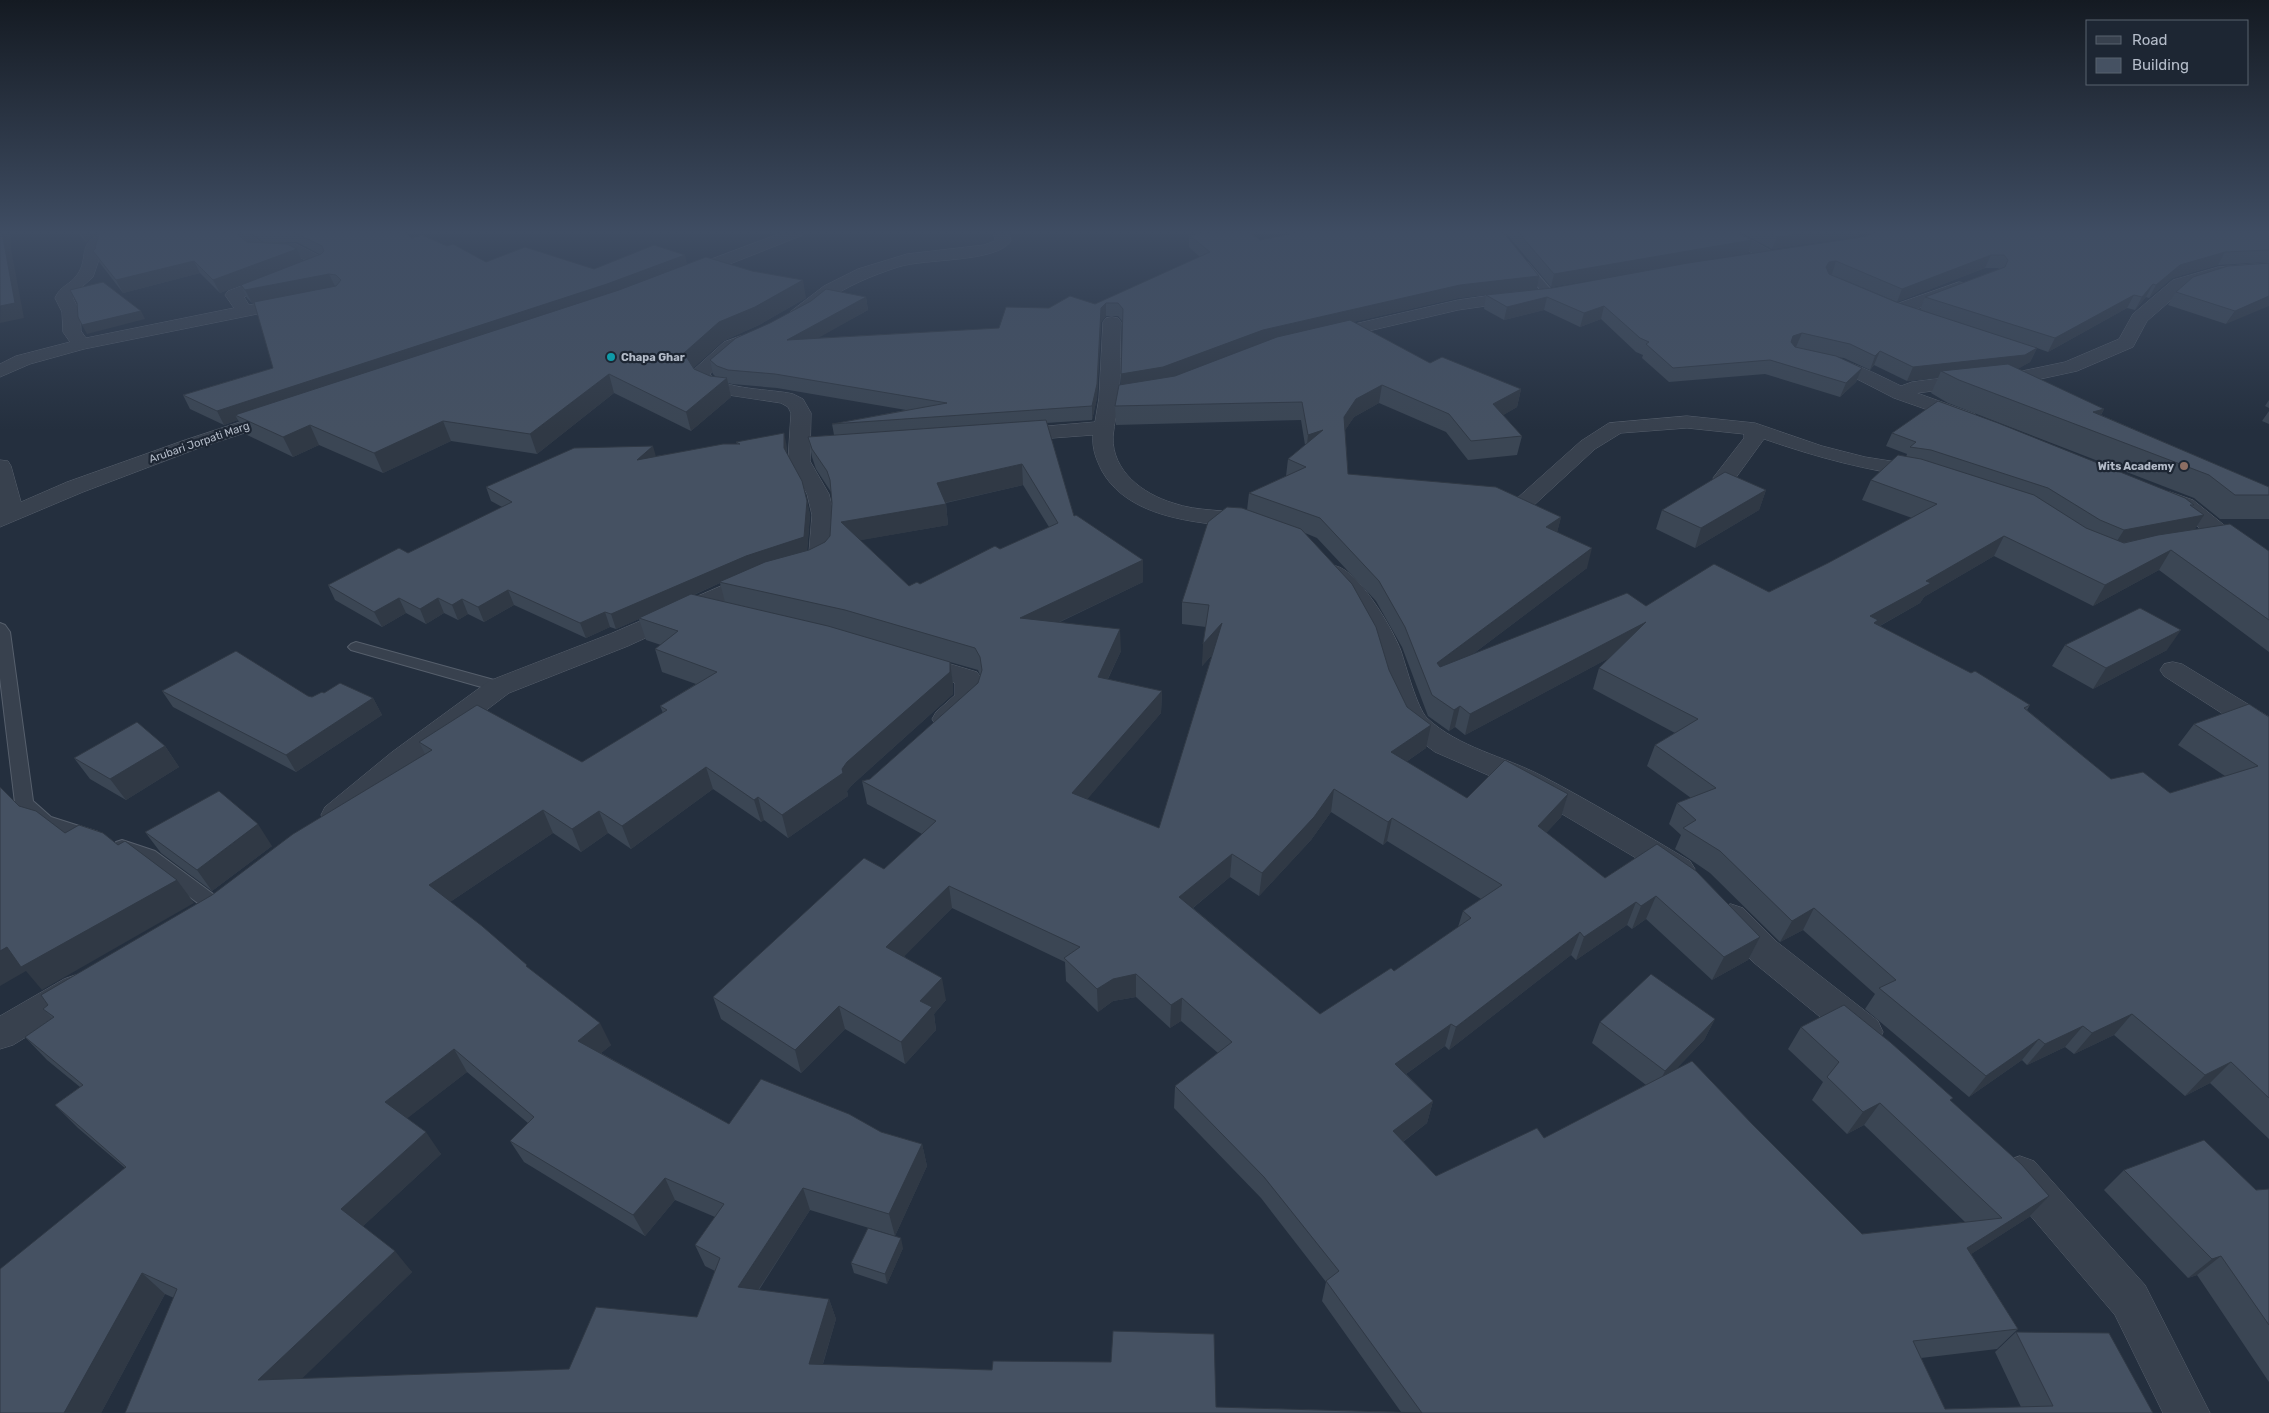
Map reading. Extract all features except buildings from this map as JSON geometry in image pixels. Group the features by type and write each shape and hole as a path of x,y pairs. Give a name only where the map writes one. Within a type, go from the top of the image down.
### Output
{"street":[{"path":"64,298 71,312 72,332 82,344"},
{"path":"236,298 244,311"},
{"path":"0,371 23,360 82,344 308,298"},
{"path":"782,322 806,309 820,298"},
{"path":"1307,340 1458,305 1506,298"},
{"path":"1898,310 1930,298"},
{"path":"1901,394 1912,388 1972,380 2022,377 2070,367 2097,357 2126,342 2139,318 2163,298"},
{"path":"1881,303 1925,319"},
{"path":"1112,322 1119,396 1102,428 1105,457 1117,478 1130,491 1158,507 1204,517 1244,520 1280,534"},
{"path":"314,833 402,759 499,687 619,640 760,576 807,563 821,556 823,515 818,494 799,461 809,448 801,413 796,403 786,398 722,389 706,382 700,373 732,346 757,335"},
{"path":"2034,355 2070,367"},
{"path":"1805,357 1836,364 1862,374 1901,394 1990,426"},
{"name":"Arubari Jorpati Marg","path":"6,516 192,444 291,411"},
{"path":"1525,501 1588,445 1616,427 1687,422 1755,429 1815,450 1864,463 1916,470 1943,478"},
{"path":"995,436 1102,428"},
{"path":"1724,478 1754,438 1755,429"},
{"path":"0,466 6,516"},
{"path":"2149,490 2185,505 2221,534 2269,564"},
{"path":"2192,539 2221,534"},
{"path":"1319,555 1362,602 1387,648 1401,692 1414,722 1445,745 1530,782 1624,839 1667,861 1705,890 1765,952 1889,1052"},
{"path":"695,606 734,615"},
{"path":"897,656 968,678 969,698 927,736"},
{"path":"2173,670 2269,730"},
{"path":"192,921 217,907 241,889"},
{"path":"0,1034 100,975"},
{"path":"2005,1157 2130,1300 2186,1413"}],"lane":[{"path":"0,628 24,803 45,822 148,856 217,907"},
{"path":"356,647 499,687"}],"place":[{"name":"Chapa Ghar","path":"611,357"},
{"name":"Wits Academy","path":"2184,466"}]}
